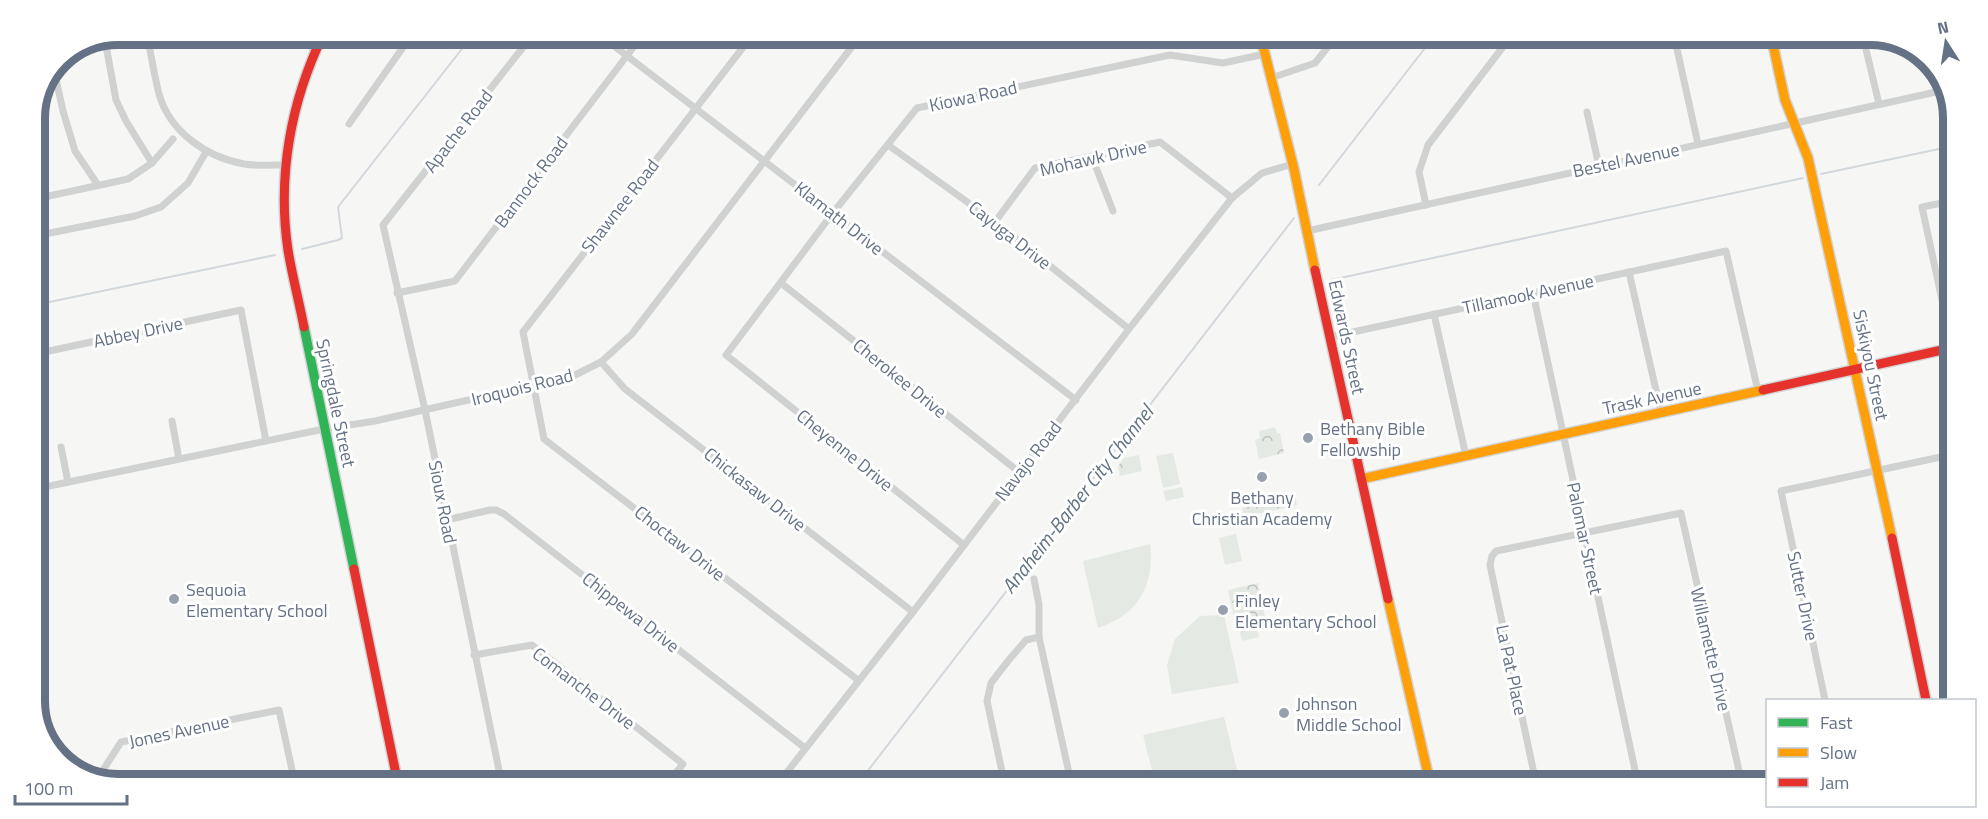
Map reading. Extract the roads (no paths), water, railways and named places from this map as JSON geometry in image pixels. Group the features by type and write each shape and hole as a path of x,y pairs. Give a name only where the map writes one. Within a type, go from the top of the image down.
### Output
{"street":[{"path":"149,45 160,95 170,116 183,133 206,152 244,164 285,165"},
{"path":"311,45 313,53"},
{"name":"Springdale Street","path":"317,45 290,126 285,165 284,208 288,249 396,774"},
{"path":"349,124 405,45"},
{"name":"Apache Road","path":"383,225 525,45"},
{"name":"Klamath Drive","path":"613,45 1076,400"},
{"name":"Bannock Road","path":"397,293 455,281 635,45"},
{"name":"Shawnee Road","path":"534,387 522,332 745,45"},
{"name":"Iroquois Road","path":"45,487 534,387 571,377 601,362 632,334 853,45"},
{"name":"Edwards Street","path":"1263,45 1293,164 1428,774"},
{"path":"1271,78 1314,63 1329,45"},
{"path":"1426,205 1419,172 1428,145 1504,45"},
{"path":"1676,45 1698,144"},
{"name":"Siskiyou Street","path":"1773,45 1785,100 1808,158 1856,369 1926,699"},
{"path":"1865,45 1879,104"},
{"path":"106,46 116,100 152,163"},
{"name":"Kiowa Road","path":"726,355 832,214 917,108 1170,55 1223,63 1265,54"},
{"path":"56,79 75,151 98,186"},
{"name":"Bestel Avenue","path":"1307,231 1938,92"},
{"path":"1587,112 1599,166"},
{"path":"45,197 128,178 152,163 173,139"},
{"name":"Mohawk Drive","path":"995,222 1035,168 1160,142 1232,198"},
{"name":"Cayuga Drive","path":"888,146 995,222 1129,329"},
{"path":"45,234 135,216 161,207 188,183 206,152"},
{"path":"1092,157 1113,211"},
{"name":"Navajo Road","path":"785,774 1232,198 1262,173 1293,164"},
{"path":"1943,203 1922,207 1943,305"},
{"name":"Sioux Road","path":"383,225 425,410 500,774"},
{"name":"Tillamook Avenue","path":"1330,337 1726,250 1758,391"},
{"path":"1629,272 1661,412"},
{"name":"Cherokee Drive","path":"782,283 1019,472"},
{"name":"Palomar Street","path":"1533,292 1636,774"},
{"name":"Abbey Drive","path":"45,352 241,310 266,441"},
{"path":"1434,314 1466,456"},
{"name":"Trask Avenue","path":"1361,479 1943,350"},
{"name":"Cheyenne Drive","path":"726,355 964,545"},
{"name":"Chickasaw Drive","path":"601,362 625,389 913,612"},
{"name":"Choctaw Drive","path":"534,387 544,439 858,680"},
{"path":"172,420 179,459"},
{"path":"61,447 68,482"},
{"path":"1876,471 1943,457"},
{"name":"Sutter Drive","path":"1825,699 1781,490 1876,471"},
{"name":"Chippewa Drive","path":"446,520 490,510 504,514 805,748"},
{"name":"Willamette Drive","path":"1584,533 1681,513 1740,774"},
{"name":"La Pat Place","path":"1534,774 1490,565 1496,551 1584,533"},
{"path":"1034,579 1039,605 1039,637 1069,774"},
{"path":"1002,774 987,701 988,692 991,683 1026,640 1039,637"},
{"name":"Comanche Drive","path":"474,655 532,645 682,764 674,774"},
{"name":"Jones Avenue","path":"102,772 121,742 279,710 293,774"}],"waterway":[{"path":"302,249 342,238 338,207 465,45"},
{"name":"Anaheim-Barber City Channel","path":"1319,185 1427,45"},
{"path":"1821,174 1943,148"},
{"path":"1331,280 1803,178"},
{"name":"Anaheim-Barber City Channel","path":"865,774 1294,218"},
{"path":"45,303 275,255"}],"place":[{"name":"Bethany Bible Fellowship","path":"1308,438"},
{"name":"Bethany Christian Academy","path":"1262,477"},
{"name":"Sequoia Elementary School","path":"174,599"},
{"name":"Finley Elementary School","path":"1223,610"},
{"name":"Johnson Middle School","path":"1284,713"}]}
